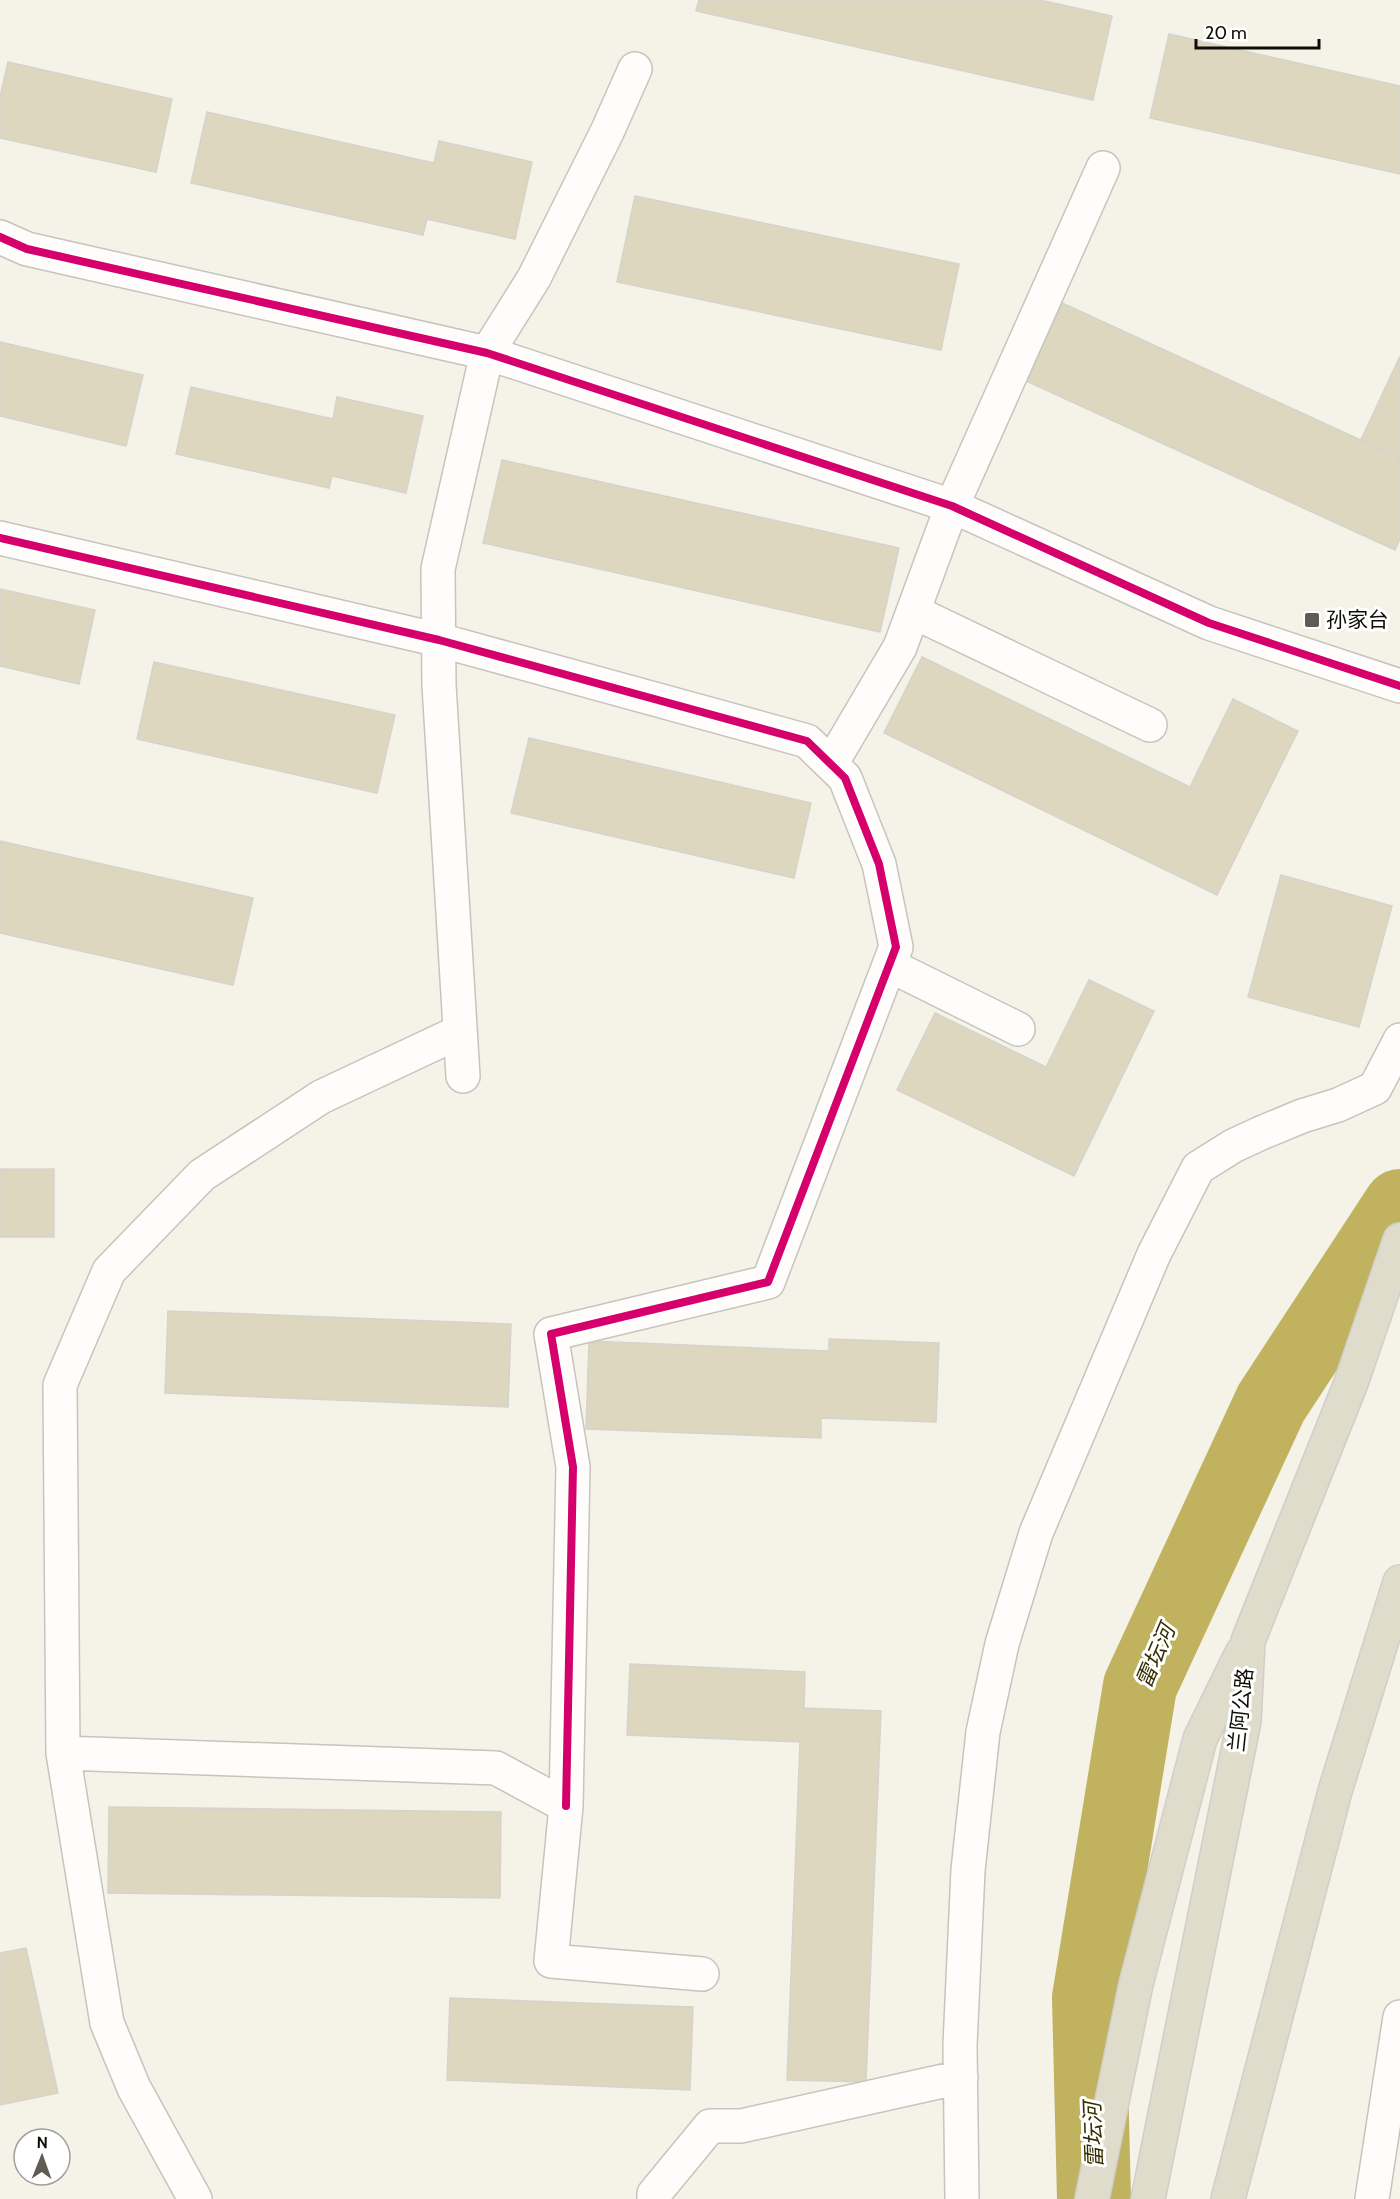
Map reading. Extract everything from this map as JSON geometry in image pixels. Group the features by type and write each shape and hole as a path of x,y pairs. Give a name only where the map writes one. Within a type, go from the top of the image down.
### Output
{"highway":[{"name":"兰阿公路","path":"1148,2199 1244,1721 1248,1641 1351,1383 1400,1240"},
{"path":"1228,2199 1335,1791 1400,1582"},
{"path":"1092,2199 1136,1984 1200,1738 1248,1641"}],"street":[{"path":"463,1076 439,684 438,569 487,353 534,278 607,132 635,69"},
{"path":"831,764 900,647 952,506 1103,168"},
{"path":"0,237 27,249 487,353 952,506 1209,623 1400,686"},
{"path":"0,538 439,640 807,741 845,778 879,864 896,947 768,1282 551,1334 573,1467 566,1806 551,1961 702,1974"},
{"path":"914,612 1150,725"},
{"path":"889,965 1018,1029"},
{"path":"195,2199 134,2088 107,2023 63,1753 60,1385 109,1271 202,1175 321,1097 459,1032"},
{"path":"962,2199 960,2045 968,1870 983,1732 1002,1644 1036,1533 1145,1275 1198,1168 1233,1146 1261,1133 1302,1116 1338,1105 1375,1088 1400,1040"},
{"path":"63,1753 496,1768 566,1806"},
{"path":"1372,2199 1400,2017"},
{"path":"654,2199 654,2194 710,2126 741,2126 961,2077"}],"building":[{"path":"699,0 1040,0 1112,16 1093,100 696,11"},
{"path":"1169,34 1400,86 1400,174 1150,118"},
{"path":"8,62 172,99 156,172 0,138 0,97"},
{"path":"207,112 434,163 439,141 532,162 515,239 427,219 423,235 191,183"},
{"path":"635,196 959,264 941,350 617,282"},
{"path":"1062,303 1400,458 1400,539 1395,550 1026,381"},
{"path":"0,342 143,375 126,446 0,416"},
{"path":"1400,356 1400,458 1361,440"},
{"path":"191,387 333,419 337,397 423,416 406,493 332,476 329,488 176,454"},
{"path":"502,460 899,548 880,632 483,543"},
{"path":"0,589 95,610 79,684 0,666"},
{"path":"922,657 1190,787 1233,699 1298,731 1217,895 884,733"},
{"path":"154,662 395,715 377,793 137,739"},
{"path":"529,738 811,803 794,878 511,813"},
{"path":"0,841 253,898 233,985 0,933"},
{"path":"1281,875 1392,906 1359,1027 1248,997"},
{"path":"1089,980 1154,1011 1074,1176 897,1090 935,1013 1046,1067"},
{"path":"0,1169 54,1169 54,1237 0,1237"},
{"path":"168,1311 511,1324 508,1407 165,1393"},
{"path":"829,1339 939,1343 936,1422 821,1418 821,1438 586,1429 589,1341 829,1351"},
{"path":"630,1664 805,1672 804,1708 881,1711 866,2082 787,2080 800,1742 627,1735"},
{"path":"109,1807 501,1812 500,1898 108,1893"},
{"path":"26,1948 58,2093 0,2105 0,1953"},
{"path":"450,1998 693,2007 690,2090 447,2080"}],"waterway":[{"name":"雷坛河","path":"1094,2199 1089,1998 1140,1686 1271,1403 1400,1206"}],"cycle path":[{"path":"0,237 27,249 487,353 952,506 1209,623 1400,686"},
{"path":"0,538 439,640 807,741 845,778 879,864 896,947 768,1282 551,1334 573,1467 566,1806"}],"place":[{"name":"孙家台","path":"1312,620"}]}
